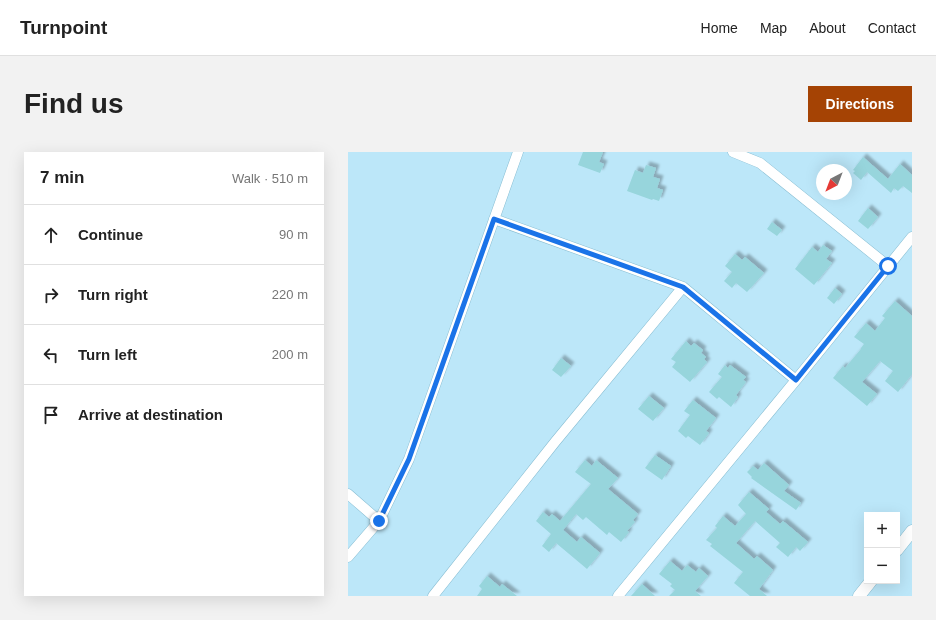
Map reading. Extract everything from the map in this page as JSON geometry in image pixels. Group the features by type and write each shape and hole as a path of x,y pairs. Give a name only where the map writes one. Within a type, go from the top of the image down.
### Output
{"street":[{"path":"348,557 379,521 409,459 518,152"},
{"path":"733,152 760,163 888,266"},
{"path":"494,219 683,287 796,380"},
{"path":"618,596 912,237"},
{"path":"433,596 555,442 683,287"},
{"path":"348,494 379,521"},
{"path":"899,548 912,531"},
{"path":"859,596 869,584"}],"building":[{"path":"583,152 603,152 599,162 604,164 600,173 578,165"},
{"path":"863,157 888,179 900,164 912,175 912,193 903,186 898,191 894,188 891,193 867,172 861,180 853,173 855,171 853,170"},
{"path":"646,165 656,168 653,177 660,179 657,188 663,190 659,201 627,191 635,170 643,173"},
{"path":"868,208 878,217 868,229 858,221"},
{"path":"772,222 782,230 777,236 767,229"},
{"path":"823,245 832,251 826,259 832,263 814,285 795,269 812,247 818,252"},
{"path":"735,254 742,260 745,257 764,273 747,292 736,283 732,288 724,281 732,272 725,266"},
{"path":"835,288 842,294 834,304 827,298"},
{"path":"895,301 912,316 912,374 898,392 885,381 893,371 880,361 862,382 877,394 867,406 833,378 843,366 845,368 864,344 854,337 866,323 875,331 885,318 882,316"},
{"path":"686,341 691,346 694,343 703,350 701,353 706,357 704,359 707,362 690,382 672,367 676,362 671,359"},
{"path":"561,358 571,366 561,377 552,370"},
{"path":"725,365 728,368 730,365 746,377 743,380 746,382 736,395 738,397 731,407 719,397 717,399 709,392 722,377 718,374"},
{"path":"649,396 664,408 653,421 638,409"},
{"path":"693,400 716,418 706,431 709,433 700,445 688,436 686,438 678,431 690,415 684,411"},
{"path":"655,455 671,466 662,480 645,468"},
{"path":"585,460 592,466 596,460 618,478 608,489 638,514 633,520 635,522 627,531 629,532 621,542 609,532 607,535 586,517 583,520 576,514 563,530 577,542 581,537 600,553 587,569 556,543 549,552 542,546 551,534 536,521 543,512 549,517 552,514 560,521 591,484 575,472"},
{"path":"764,463 789,485 784,491 801,503 796,510 751,478 752,477 747,472 753,466 758,470"},
{"path":"749,492 769,509 766,512 780,524 783,521 808,542 800,551 796,547 788,557 776,547 780,543 755,521 736,543 754,559 757,556 773,570 759,589 767,596 750,596 734,583 743,572 710,546 712,544 706,540 717,528 715,526 723,516 735,526 746,514 738,505"},
{"path":"670,561 682,571 687,565 696,572 699,568 708,576 695,591 701,596 669,596 675,590 670,586 672,584 659,574"},
{"path":"487,576 500,587 502,584 517,596 477,596 482,589 479,586"},
{"path":"642,584 655,596 631,596"}],"route":[{"path":"379,521 409,459 494,219 683,287 796,380 888,266"}]}
